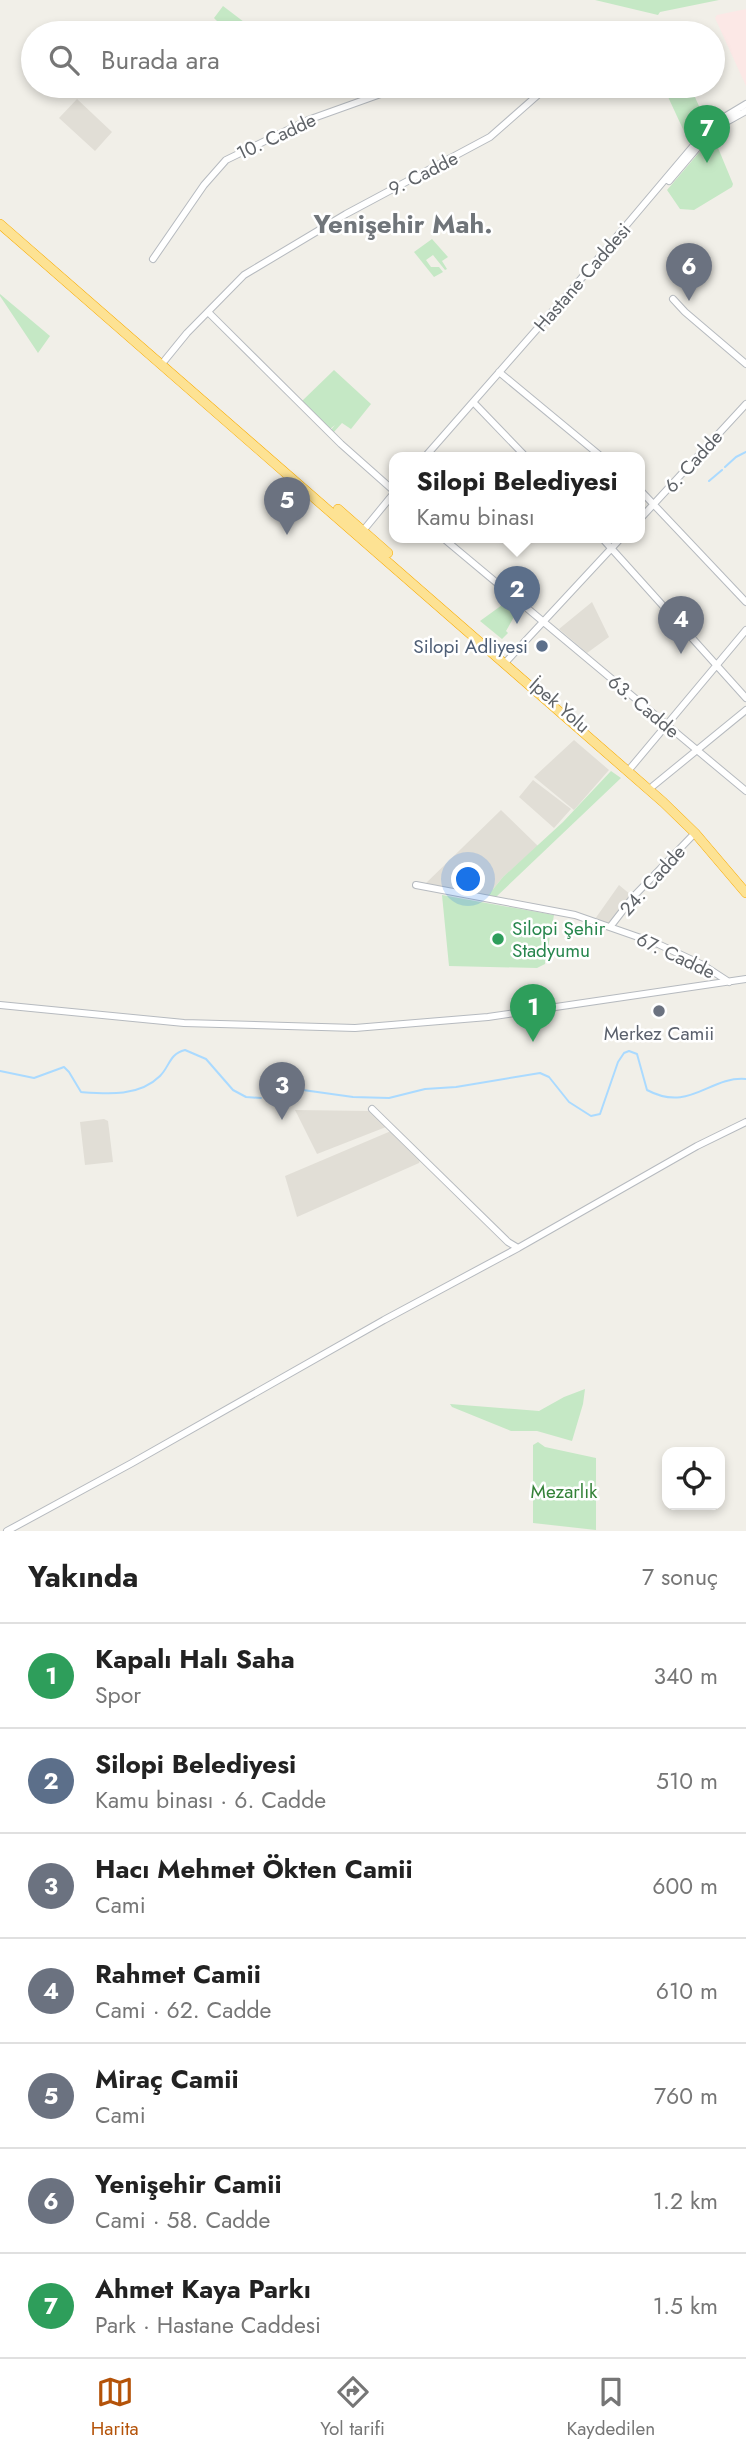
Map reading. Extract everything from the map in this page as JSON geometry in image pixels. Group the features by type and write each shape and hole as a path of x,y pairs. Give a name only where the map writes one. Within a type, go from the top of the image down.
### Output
{"highway":[{"path":"0,218 630,769 695,833 746,893"},
{"path":"0,224 362,535"},
{"path":"630,769 653,786 711,843 746,886"}],"street":[{"name":"10. Cadde","path":"153,259 204,185 226,160 308,120 369,98"},
{"name":"9. Cadde","path":"165,360 244,275 346,214 490,137 534,98"},
{"name":"Hastane Caddesi","path":"435,452 711,125 746,104"},
{"name":"Hastane Caddesi","path":"429,452 712,130 746,111"},
{"path":"673,299 746,364"},
{"path":"208,312 341,444 389,487"},
{"path":"500,374 596,452"},
{"name":"6. Cadde","path":"645,513 746,404"},
{"path":"476,405 521,452"},
{"path":"645,496 746,602"},
{"path":"362,535 389,499"},
{"path":"362,535 389,505"},
{"name":"63. Cadde","path":"449,543 746,791"},
{"path":"606,543 746,698"},
{"path":"505,662 616,543"},
{"path":"630,769 746,630"},
{"path":"653,786 746,710"},
{"name":"24. Cadde","path":"610,928 634,895 695,833"},
{"name":"67. Cadde","path":"416,885 575,915 657,944 703,965 730,982"},
{"path":"0,1005 194,1024 355,1028 488,1017 746,979"},
{"path":"372,1109 508,1242 518,1248"},
{"path":"7,1531 697,1146 746,1122"}],"shaded area":[{"path":"746,9 746,86 725,40 725,21 716,21 717,15"},
{"path":"77,99 112,132 95,151 59,118"},
{"path":"592,602 609,637 587,653 559,629"},
{"path":"574,740 609,770 574,810 534,777"},
{"path":"533,780 571,809 554,828 519,797"},
{"path":"501,810 538,846 503,877 486,898 424,885"},
{"path":"619,885 631,895 609,924 595,919"},
{"path":"295,1110 371,1111 386,1127 317,1154"},
{"path":"104,1119 108,1121 113,1162 85,1165 80,1122"},
{"path":"391,1131 420,1160 419,1163 297,1217 285,1176"}],"green space":[{"path":"595,0 719,0 660,12 658,15"},
{"path":"223,6 243,21 217,21 214,18"},
{"path":"669,98 695,98 707,124 695,140 688,140"},
{"path":"709,141 716,143 732,187 694,210 680,209 667,190"},
{"path":"432,239 448,257 442,261 447,269 445,270 433,255 426,260 431,267 439,267 443,272 434,277 414,252"},
{"path":"0,296 50,336 38,353"},
{"path":"334,370 371,404 351,429 342,423 333,433 330,431 335,425 329,430 301,402"},
{"path":"509,600 522,611 517,617 515,615 506,631 508,633 502,639 480,621"},
{"path":"611,771 621,778 496,897 486,898 503,877 563,822"},
{"name":"Silopi Şehir Stadyumu","path":"442,895 554,915 545,964 537,968 449,966"},
{"path":"585,1389 572,1441 537,1431 511,1431 450,1404 539,1411"},
{"name":"Mezarlık","path":"538,1442 545,1447 596,1458 596,1530 533,1523 533,1445"}],"waterway":[{"path":"725,467 746,452"},
{"path":"709,481 722,470"},
{"path":"0,1071 34,1078 64,1067 81,1092 122,1093 152,1083 176,1054 185,1050 206,1059 233,1090 246,1097 261,1098"},
{"path":"276,1097 303,1090 353,1097 389,1098 425,1089 456,1087 540,1073 549,1077 569,1102 591,1116 600,1114 618,1062 624,1053 629,1051 637,1054 647,1090 662,1096 687,1096 721,1083 746,1079"}],"place":[{"name":"Ahmet Kaya Parkı","path":"707,163"},
{"name":"Yenişehir Camii","path":"689,301"},
{"name":"Miraç Camii","path":"287,535"},
{"name":"Silopi Belediyesi","path":"517,624"},
{"name":"Silopi Adliyesi","path":"542,646"},
{"name":"Rahmet Camii","path":"681,654"},
{"name":"Silopi Şehir Stadyumu","path":"498,939"},
{"name":"Merkez Camii","path":"659,1011"},
{"name":"Kapalı Halı Saha","path":"533,1042"},
{"name":"Hacı Mehmet Ökten Camii","path":"282,1120"}],"district":[{"name":"Yenişehir Mah.","path":"403,224"}]}
